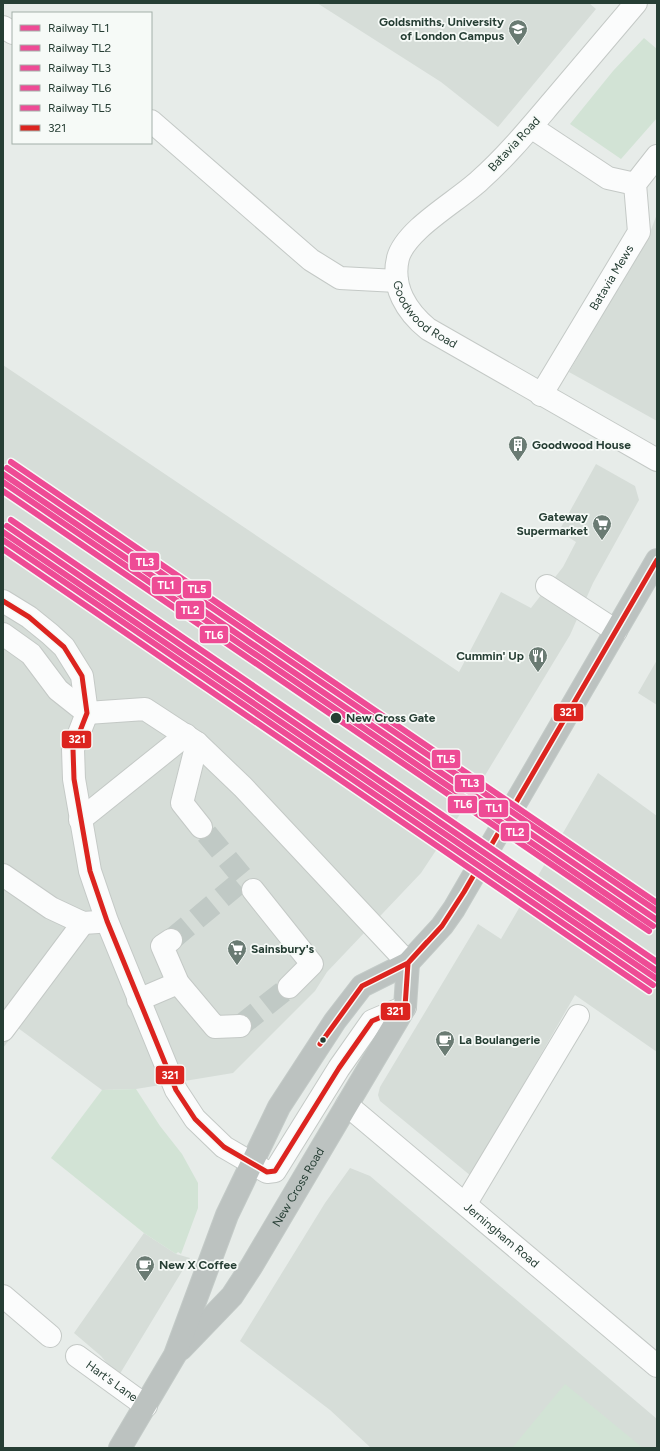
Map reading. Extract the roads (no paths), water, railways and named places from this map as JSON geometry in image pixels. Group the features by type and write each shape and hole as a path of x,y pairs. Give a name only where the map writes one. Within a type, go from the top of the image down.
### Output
{"highway":[{"name":"New Cross Road","path":"120,1448 175,1355 227,1215 279,1107 335,1021 362,986 408,963 442,926 456,906 657,560"},
{"name":"New Cross Road","path":"175,1355 232,1296 269,1238 405,1008 408,963"}],"street":[{"name":"Batavia Road","path":"397,281 398,258 412,235 480,180 530,127 636,3"},
{"path":"3,27 12,32"},
{"name":"Goodwood Road","path":"152,121 311,260 340,278 397,281 403,302 415,318 428,329 657,460"},
{"path":"530,127 608,178 636,184 657,156"},
{"name":"Batavia Mews","path":"541,395 639,232 636,184"},
{"path":"547,586 616,631"},
{"path":"3,601 29,617 64,647 82,676 87,713 73,749 74,779 90,871 107,921 138,1000 182,1100 195,1119 224,1148 267,1172 275,1171 339,1068 372,1021 405,1008"},
{"path":"3,634 31,654 58,690 87,713 146,709 191,739 243,787 408,963"},
{"path":"80,820 191,739"},
{"path":"191,739 182,803 201,827"},
{"path":"3,875 51,908 84,923 107,921"},
{"path":"253,890 312,964 289,988"},
{"path":"3,1030 84,923"},
{"path":"171,940 162,946 178,983 215,1027 240,1026"},
{"path":"138,1000 178,983"},
{"path":"466,1203 578,1016"},
{"name":"Jerningham Road","path":"347,1104 466,1203 657,1366"},
{"path":"3,1296 50,1336"},
{"name":"Hart's Lane","path":"77,1356 146,1406"}],"tunnel":[{"path":"171,940 244,879 201,827"},
{"path":"240,1026 289,987"}],"rail line":[{"name":"TL5","path":"11,462 657,903"},
{"name":"TL3","path":"7,468 657,911"},
{"name":"TL1","path":"3,474 657,920"},
{"name":"TL2","path":"3,482 653,926"},
{"name":"TL6","path":"3,491 649,931"},
{"name":"TL5","path":"11,520 657,962"},
{"name":"TL3","path":"7,526 657,971"},
{"name":"TL1","path":"3,532 657,979"},
{"name":"TL2","path":"3,540 653,985"},
{"name":"TL6","path":"3,549 649,991"}],"place":[{"name":"Goldsmiths, University of London Campus","path":"518,46"},
{"name":"Goodwood House","path":"518,462"},
{"name":"Gateway Supermarket","path":"602,541"},
{"name":"Cummin' Up","path":"538,673"},
{"name":"New Cross Gate","path":"336,718"},
{"name":"Sainsbury's","path":"237,966"},
{"name":"La Boulangerie","path":"445,1057"},
{"name":"New X Coffee","path":"145,1282"}]}
